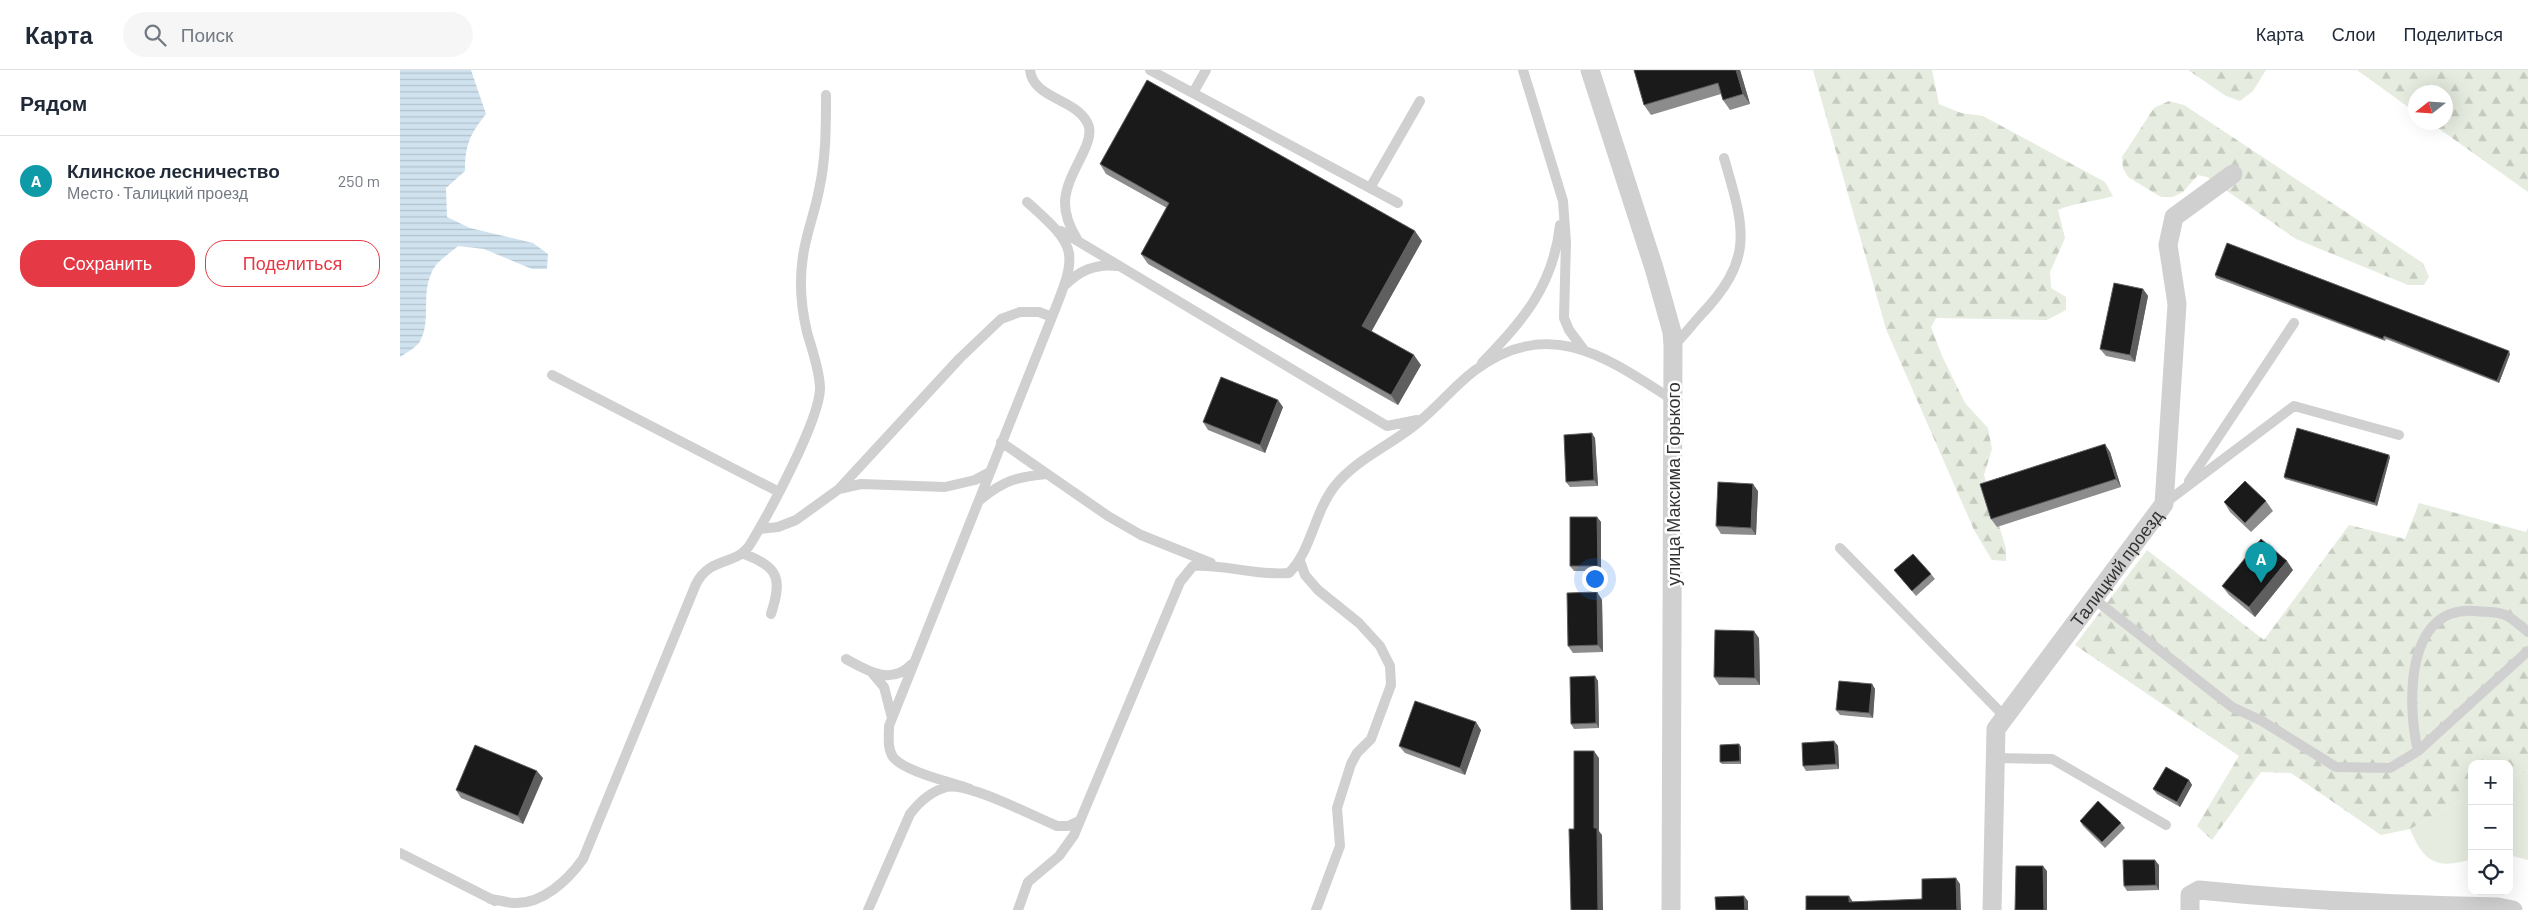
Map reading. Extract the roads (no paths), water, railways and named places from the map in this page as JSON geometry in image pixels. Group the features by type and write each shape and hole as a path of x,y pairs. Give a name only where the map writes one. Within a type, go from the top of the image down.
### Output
{"street":[{"name":"улица Максима Горького","path":"1590,70 1654,268 1672,332 1671,910"},
{"name":"Талицкий проезд","path":"1992,910 1996,729 2164,504 2177,304 2168,245 2174,217 2233,174"},
{"path":"2190,902 2199,890 2400,908 2498,906 2513,910"}],"lane":[{"path":"1030,70 1031,77 1040,88 1081,114 1089,127 1088,143 1065,190 1069,226 1079,242"},
{"path":"1150,70 1398,203"},
{"path":"1193,93 1206,70"},
{"path":"1523,70 1562,201 1566,242 1564,318 1569,330 1584,350"},
{"path":"744,554 779,492 814,417 820,389 818,369 800,296 803,256 820,189 825,150 826,96"},
{"path":"1370,188 1420,101"},
{"path":"1673,346 1684,336 1727,285 1739,256 1742,238 1740,214 1724,158"},
{"path":"1018,910 1028,882 1059,856 1074,835 1180,582 1193,566 1214,565 1270,574 1289,573 1300,561 1334,488 1347,472 1422,419 1474,371 1530,310 1552,267 1558,245 1562,201"},
{"path":"1026,202 1056,228 1387,426 1422,419"},
{"path":"1056,228 1068,246 1070,258 1063,287 892,718 889,744 892,756 901,764 970,789 1057,826 1068,826 1079,821"},
{"path":"1063,287 1077,273 1087,269 1100,265 1122,267"},
{"path":"759,529 778,527 796,520 839,489 960,358 1001,319 1020,312 1039,312 1052,317"},
{"path":"2185,488 2294,323"},
{"path":"1474,371 1502,355 1537,344 1560,343 1584,350 1630,372 1673,400"},
{"path":"552,375 779,492"},
{"path":"2164,504 2294,406 2399,435"},
{"path":"1001,442 1108,516 1141,535 1214,565"},
{"path":"839,489 861,484 945,488 974,480 990,472"},
{"path":"979,500 996,486 1011,479 1047,474"},
{"path":"1840,548 2005,717"},
{"path":"490,899 514,903 527,901 551,891 574,871 583,859 701,574 712,565 744,554 761,560 778,581 778,591 771,614"},
{"path":"1300,561 1306,575 1318,590 1359,623 1380,646 1390,666 1391,685 1371,739 1357,753 1351,764 1337,808 1340,846 1316,910"},
{"path":"2093,598 2232,707 2262,721 2336,767 2390,768 2418,751 2528,651"},
{"path":"2418,751 2411,723 2415,657 2430,626 2459,610 2507,613 2528,632"},
{"path":"846,659 873,674 884,687 892,718"},
{"path":"873,674 897,675 906,670 916,659"},
{"path":"1995,758 2052,759 2166,825"},
{"path":"868,910 910,814 918,803 931,793 949,786 970,789"},
{"path":"400,853 490,899 524,910"}],"water":[{"path":"400,70 471,70 486,114 476,128 467,147 465,171 446,188 447,217 470,228 533,243 548,254 547,269 532,269 484,249 458,246 439,262 433,270 428,282 423,335 417,345 400,357"}],"place":[{"name":"Клинское лесничество","path":"2261,583"}]}
